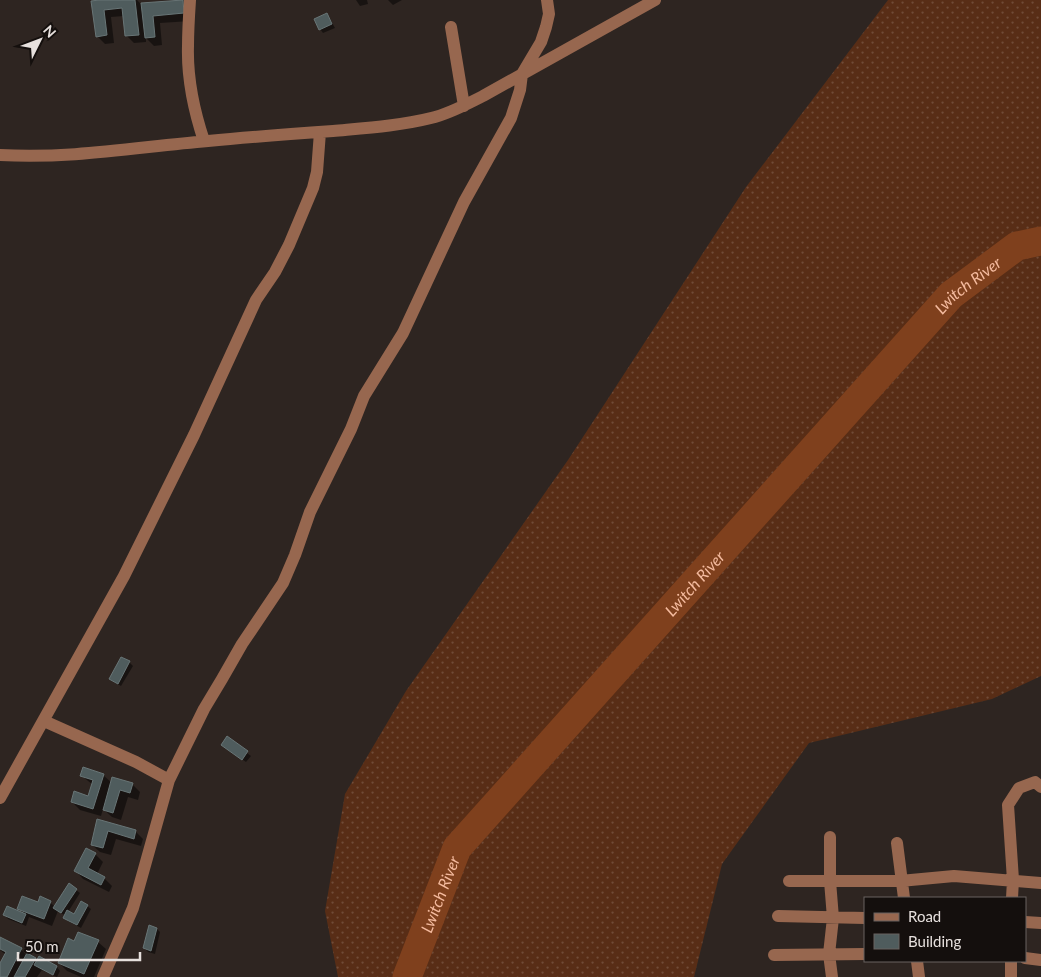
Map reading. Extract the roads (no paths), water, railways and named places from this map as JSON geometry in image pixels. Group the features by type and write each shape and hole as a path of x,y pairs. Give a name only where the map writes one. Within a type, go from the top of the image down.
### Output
{"street":[{"path":"190,0 189,77 193,101 204,141"},
{"path":"103,977 133,908 169,780 204,709 242,644 283,583 310,512 351,429 364,396 403,332 464,202 511,118 520,90 522,74 541,42 546,27 549,14 547,0"},
{"path":"0,156 69,156 204,141 320,132 433,118 464,106 655,0"},
{"path":"451,27 464,106"},
{"path":"0,798 124,576 194,435 252,308 290,244 313,188 317,172 320,132"},
{"path":"44,721 136,762 169,780"},
{"path":"1012,897 1013,880 1008,805 1020,788 1035,782 1041,787"},
{"path":"830,837 830,881 833,918 829,954 832,977"},
{"path":"897,843 900,881 904,897"},
{"path":"789,881 900,881 954,876 1041,883"},
{"path":"778,916 864,918"},
{"path":"1026,922 1041,923"},
{"path":"774,955 864,954"},
{"path":"1026,958 1041,960"},
{"path":"917,962 920,977"},
{"path":"1011,962 1012,977"}],"waterway":[{"name":"Lwitch River","path":"407,977 457,848 951,295 1017,246 1041,241"}]}
